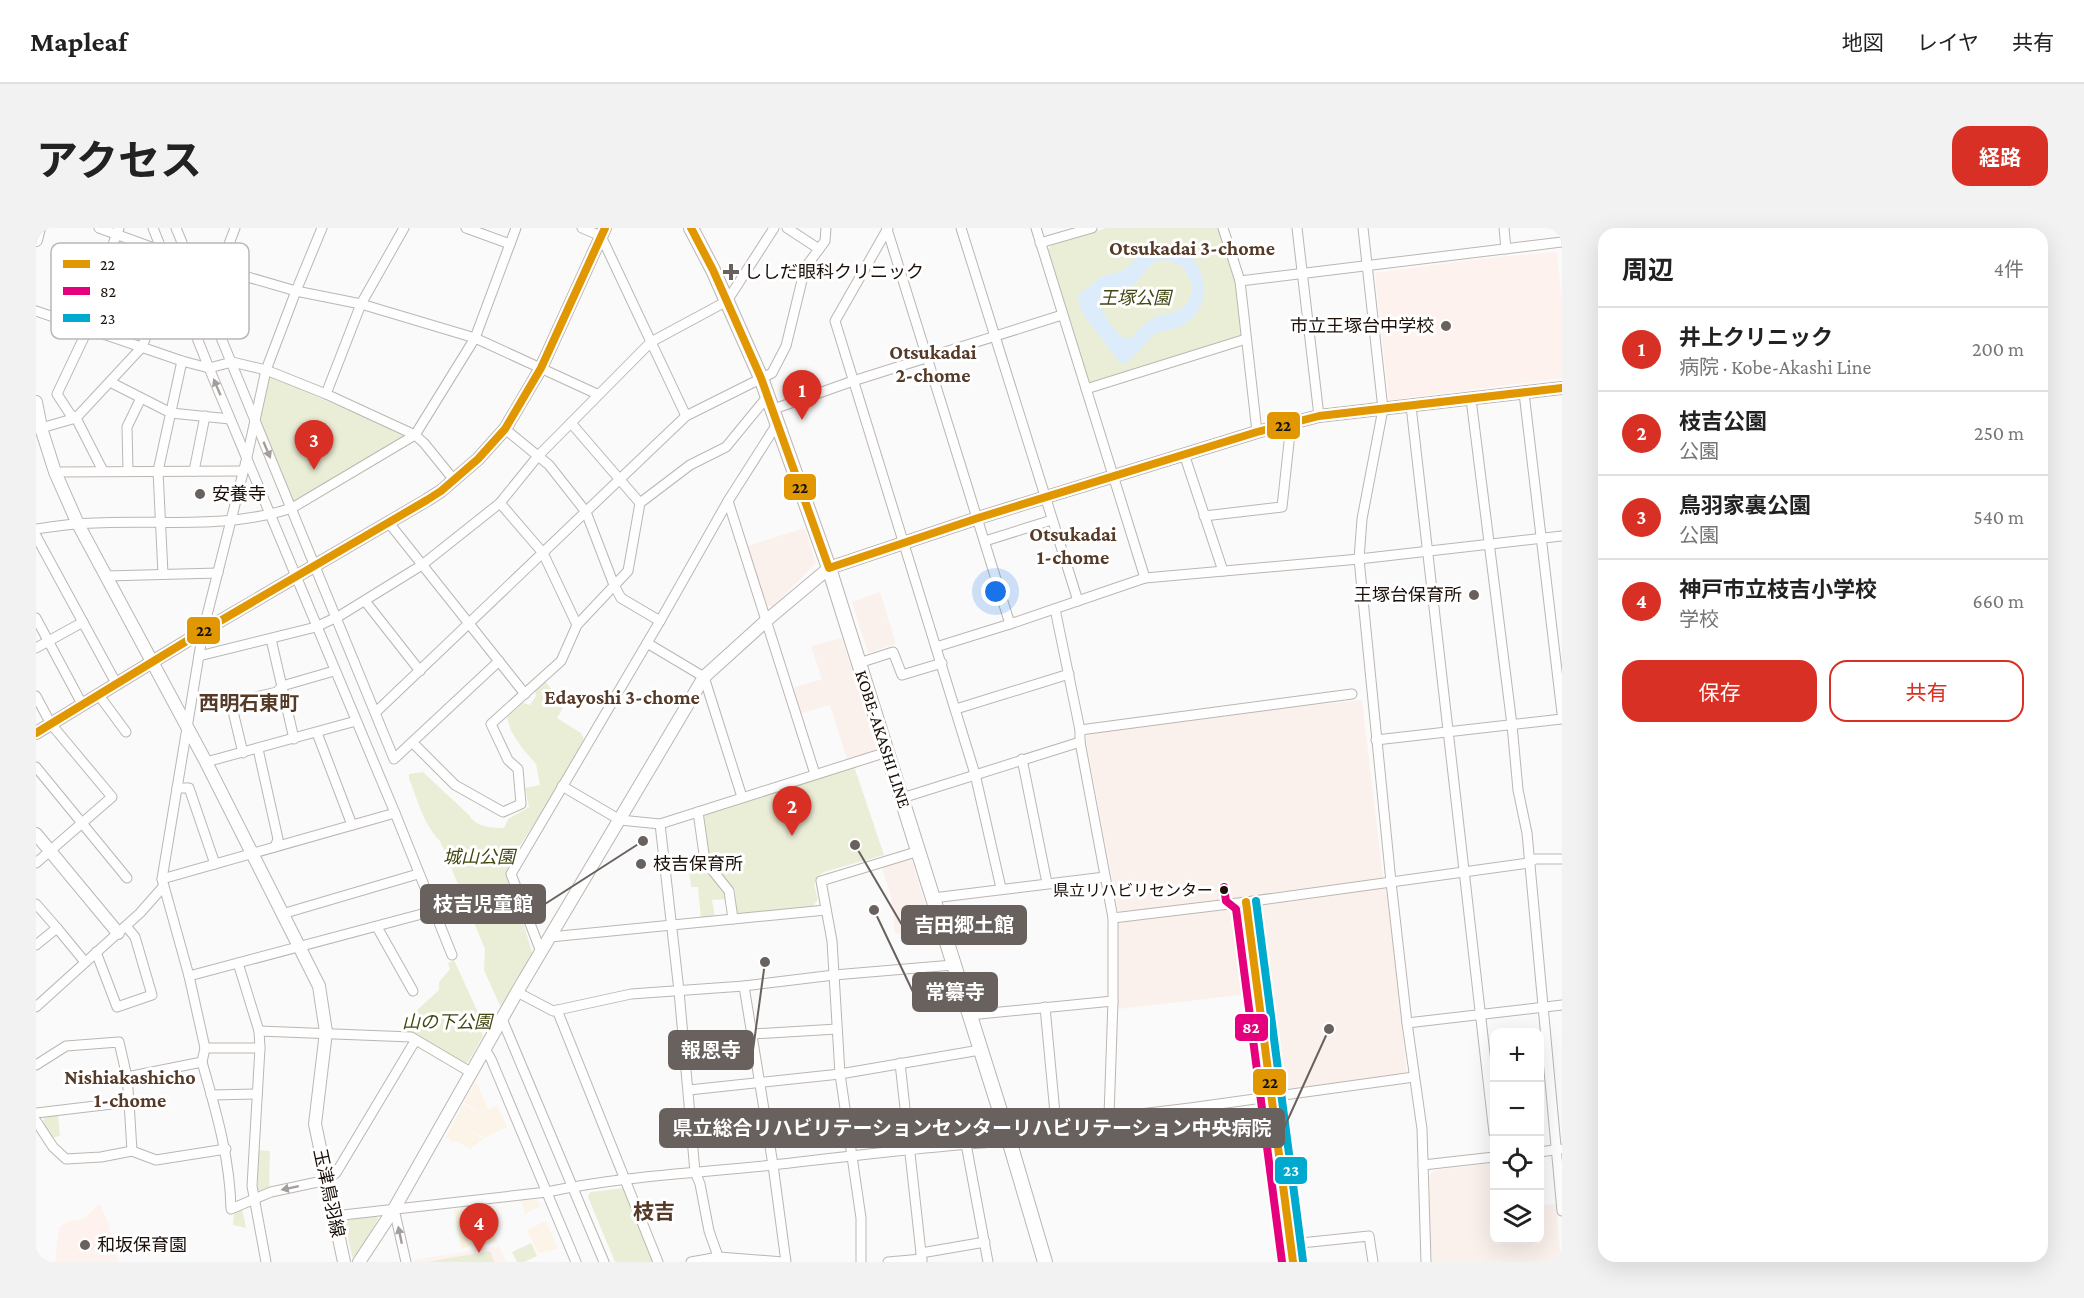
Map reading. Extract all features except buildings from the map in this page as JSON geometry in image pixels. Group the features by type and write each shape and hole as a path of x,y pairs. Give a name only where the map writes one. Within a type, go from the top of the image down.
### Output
{"main road":[{"name":"KOBE-AKASHI LINE","path":"691,228 761,378 829,568 919,851 1045,1262"}],"street":[{"path":"36,240 39,228"},
{"path":"99,228 118,231 141,243"},
{"path":"153,228 159,243"},
{"path":"176,228 183,243"},
{"path":"181,238 184,228"},
{"path":"231,243 235,228"},
{"path":"321,228 266,370 247,457 203,631 162,883 189,975 205,1048 202,1062 226,1149 231,1181 231,1209 272,1192 327,1180 336,1173 415,1041"},
{"path":"326,394 361,304 404,228"},
{"path":"466,228 510,244"},
{"path":"36,529 78,524 231,522 270,516 292,508 415,435 475,338 516,228"},
{"path":"582,228 603,232"},
{"path":"199,656 316,627 336,618 422,565 500,503 538,456 651,342 727,301 774,228"},
{"path":"787,228 819,249"},
{"path":"376,712 686,416 772,373 786,346 805,268 825,240 826,228"},
{"path":"962,228 1078,601"},
{"path":"1036,228 1145,578"},
{"path":"1040,243 1092,228"},
{"path":"1223,228 1240,281 1257,432"},
{"path":"1298,228 1319,416"},
{"path":"1363,228 1383,410 1362,519 1359,559 1391,882 1422,1129 1426,1262"},
{"path":"1504,228 1506,249"},
{"path":"887,229 1010,624"},
{"path":"887,229 835,321 956,709 975,774 1001,888"},
{"path":"603,232 686,416"},
{"path":"36,733 203,631 441,492 478,459 505,429 541,368 603,232"},
{"path":"1240,281 1562,242"},
{"path":"249,277 296,291 361,304 475,338 597,394"},
{"path":"36,311 51,316"},
{"path":"413,743 464,791 503,812 521,804 518,769 508,760 491,724 561,661 577,625 628,571 640,503 690,465 726,447 769,404 853,381 1062,315"},
{"path":"83,339 57,394 70,414 76,418 104,471"},
{"path":"120,339 208,368 232,362 266,370 326,394 415,435 454,480"},
{"path":"41,428 76,418 142,347 145,339"},
{"path":"197,339 452,955"},
{"path":"222,339 254,421 292,508 394,759 499,661"},
{"path":"1086,389 1246,339"},
{"path":"163,574 158,471 182,361"},
{"path":"110,382 171,413 230,419"},
{"path":"359,1262 394,1209 517,992 704,676 829,568 1045,497 1257,432 1319,416 1562,388"},
{"path":"1524,393 1562,713"},
{"path":"128,471 127,427 141,398"},
{"path":"1471,399 1512,725 1518,790 1527,833 1559,1149 1562,1211"},
{"name":"玉津鳥羽線","path":"36,402 41,428 55,472 78,524 206,762 319,986 326,1032 315,1124 344,1262"},
{"path":"1411,406 1490,1096"},
{"path":"194,471 205,416"},
{"path":"571,423 640,503"},
{"path":"541,952 511,874 728,501 777,424"},
{"path":"1204,516 1282,507 1290,433 1288,424"},
{"path":"505,429 549,465 586,512 621,598 660,621"},
{"path":"1184,454 1223,571"},
{"path":"55,472 243,471"},
{"path":"728,501 815,774"},
{"path":"500,503 543,553 577,625"},
{"path":"985,541 1052,520"},
{"path":"389,523 525,694"},
{"path":"36,536 116,683"},
{"path":"936,647 1145,578 1359,559 1562,536"},
{"path":"106,576 218,573"},
{"path":"365,601 420,671"},
{"path":"1055,609 1080,730 1080,742 1113,918 1113,1001 1108,1116"},
{"path":"36,618 82,704"},
{"path":"36,648 83,622"},
{"path":"271,639 294,739"},
{"path":"647,643 704,676 742,797"},
{"path":"859,663 893,652 902,675 942,663"},
{"path":"243,753 231,703 277,692 282,686 334,671"},
{"path":"956,709 1069,675"},
{"path":"98,694 126,732"},
{"path":"1080,730 1352,694"},
{"path":"36,696 51,724 112,797 36,863"},
{"path":"1376,740 1562,719"},
{"path":"206,762 356,722"},
{"path":"317,733 352,825"},
{"path":"902,798 1080,742"},
{"path":"258,749 278,839 275,847"},
{"path":"562,786 620,820 660,824 887,752"},
{"path":"1023,759 1047,883"},
{"path":"36,767 126,878"},
{"path":"177,788 189,788 215,864"},
{"path":"698,812 705,861 729,891 733,920"},
{"path":"36,1007 122,929 162,883 215,864 395,813"},
{"path":"660,824 679,991 695,1172 709,1231 720,1260"},
{"path":"36,834 122,929 135,937 152,995 117,1007 96,952"},
{"path":"861,1262 861,1218 840,1074 832,941 821,881 919,851"},
{"path":"1113,918 1530,863 1535,859 1562,859"},
{"path":"282,914 418,874"},
{"path":"933,898 1105,877"},
{"path":"1246,902 1293,1262"},
{"path":"36,904 85,962"},
{"path":"550,937 826,910"},
{"path":"189,975 433,911"},
{"path":"377,927 413,991"},
{"path":"36,945 57,928"},
{"path":"238,963 259,1030 260,1048 252,1186 266,1262"},
{"path":"517,992 553,1011 631,994 744,986 834,975 953,965"},
{"path":"691,1262 720,1260 784,1262 773,1165 744,986"},
{"path":"969,1015 1113,1001"},
{"path":"1407,1023 1562,1005"},
{"path":"1045,1007 1056,1124"},
{"path":"557,1010 658,1262"},
{"path":"502,1019 604,1262"},
{"path":"752,1034 837,1029"},
{"path":"259,1030 411,1037 472,1073"},
{"path":"36,1065 66,1046 119,1042 127,1077 132,1151"},
{"path":"205,1048 260,1048"},
{"path":"485,1050 491,1059 576,1262"},
{"path":"688,1090 840,1074 980,1050"},
{"path":"127,1077 202,1062"},
{"path":"900,1063 922,1258"},
{"path":"334,1216 547,1192 626,1179 966,1144 1056,1124 1108,1116 1190,1108 1414,1077"},
{"path":"211,1095 257,1094"},
{"path":"36,1113 129,1102"},
{"path":"36,1122 53,1147 66,1159 132,1151 156,1160 226,1149"},
{"path":"966,1144 988,1262"},
{"path":"1544,1151 1559,1149"},
{"path":"1424,1165 1490,1157"},
{"path":"394,1209 406,1262"},
{"path":"1291,1244 1369,1236 1373,1262"},
{"path":"888,1262 922,1258 985,1242"}],"shaded area":[{"path":"1557,253 1562,300 1562,378 1389,400 1375,273 1487,258"},
{"path":"805,528 816,563 773,607 767,605 747,546"},
{"path":"880,592 896,644 868,653 852,602"},
{"path":"842,638 876,746 874,751 847,759 830,705 799,714 792,688 822,679 811,646"},
{"path":"1362,700 1383,878 1123,913 1118,910 1086,741 1088,733 1233,713"},
{"path":"911,858 932,927 902,935 895,933 891,897 882,867"},
{"path":"1387,887 1407,1075 1277,1090 1252,907"},
{"path":"1233,909 1242,929 1250,994 1118,1009 1114,925 1118,922"},
{"path":"476,1081 488,1109 480,1113 464,1102"},
{"path":"464,1104 480,1114 497,1105 507,1127 484,1138 459,1123 483,1139 470,1149 456,1141 454,1143 445,1137"},
{"path":"1490,1163 1490,1244 1544,1244 1544,1205 1556,1204 1561,1262 1432,1262 1429,1223 1430,1174 1435,1170"},
{"path":"521,1200 537,1200 541,1206 525,1214"},
{"name":"和坂保育園","path":"100,1204 108,1222 118,1262 55,1262 59,1228 68,1221 83,1219"},
{"path":"546,1221 558,1249 538,1253 527,1230"},
{"path":"499,1246 506,1262 414,1262 413,1260"}],"green space":[{"name":"王塚公園","path":"1106,228 1220,228 1236,280 1244,333 1238,339 1093,384 1087,380 1047,250 1052,245"},
{"path":"269,376 401,433 403,438 293,501 259,421"},
{"name":"城山公園","path":"545,681 557,697 564,700 564,706 557,718 581,733 584,739 566,775 513,856 506,873 533,955 514,982 501,1008 484,970 485,949 440,841 429,827 422,812 409,774 423,772 476,822 489,827 504,828 508,819 529,807 525,788 540,785 536,764 511,731 507,717 523,703 530,705 536,696 535,691"},
{"path":"854,766 884,855 824,872 815,881 818,899 812,908 744,915 736,913 735,889 727,889 728,899 712,900 715,918 701,920 698,887 691,887 689,869 709,866 704,817 706,812"},
{"name":"山の下公園","path":"454,960 481,1019 477,1022 483,1036 469,1061 464,1065 420,1040 416,1034 402,1034 401,1025 439,990 439,982 450,969 448,963"},
{"path":"58,1115 60,1136 52,1138 43,1122 45,1116"},
{"path":"258,1150 270,1151 269,1188 258,1191"},
{"path":"624,1188 655,1259 653,1262 615,1262 588,1197 590,1192"},
{"path":"242,1208 246,1228 233,1225 234,1212"},
{"path":"376,1214 378,1219 357,1256 352,1257 345,1223 347,1219"},
{"path":"531,1243 537,1256 524,1262 517,1262 512,1252"},
{"path":"490,1251 494,1262 427,1262"}],"sand":[{"path":"485,1207 497,1242 461,1248 454,1210"}],"water":[{"path":"1160,243 1183,250 1190,255 1202,278 1204,287 1202,304 1190,320 1175,329 1156,333 1129,361 1121,364 1082,313 1077,296 1102,276 1125,269 1139,255","holes":["1160,260 1179,265 1185,271 1190,279 1192,291 1188,301 1180,310 1157,316 1149,321 1131,338 1122,338 1108,321 1098,302 1106,296 1132,286 1150,266"]}],"transit line":[{"name":"22","path":"36,733 203,631 427,500 478,459 505,429 541,368 605,228"},
{"name":"22","path":"691,228 713,270 761,378 829,568 978,518 1257,432 1319,416 1562,388"},
{"name":"82","path":"1224,887 1226,901 1236,909 1282,1262"},
{"name":"23","path":"1256,901 1303,1261"},
{"name":"22","path":"1246,902 1293,1262"}],"place":[{"name":"ししだ眼科クリニック","path":"731,272"},
{"name":"市立王塚台中学校","path":"1446,326"},
{"name":"井上クリニック","path":"802,420"},
{"name":"鳥羽家裏公園","path":"314,470"},
{"name":"安養寺","path":"200,494"},
{"name":"王塚台保育所","path":"1474,595"},
{"name":"枝吉公園","path":"792,836"},
{"name":"枝吉児童館","path":"643,841"},
{"name":"吉田郷土館","path":"855,845"},
{"name":"枝吉保育所","path":"641,864"},
{"name":"県立リハビリセンター","path":"1224,890"},
{"name":"常纂寺","path":"874,910"},
{"name":"報恩寺","path":"765,962"},
{"name":"県立総合リハビリテーションセンターリハビリテーション中央病院","path":"1329,1029"},
{"name":"和坂保育園","path":"85,1245"},
{"name":"神戸市立枝吉小学校","path":"479,1253"}],"district":[{"name":"Otsukadai 3-chome","path":"1192,248"},
{"name":"Otsukadai 2-chome","path":"933,364"},
{"name":"Otsukadai 1-chome","path":"1073,546"},
{"name":"Edayoshi 3-chome","path":"622,697"},
{"name":"西明石東町","path":"249,703"},
{"name":"Nishiakashicho 1-chome","path":"130,1088"},
{"name":"枝吉","path":"654,1212"}]}
